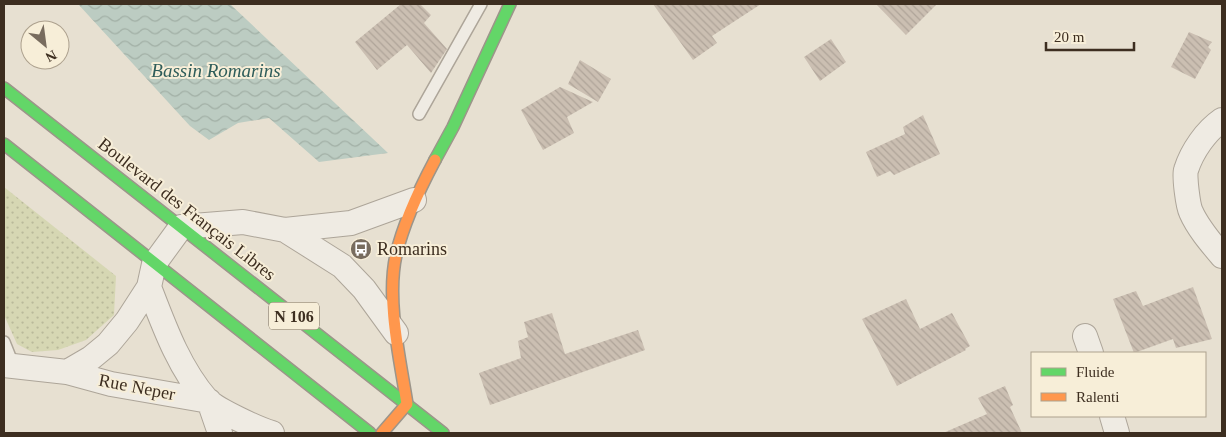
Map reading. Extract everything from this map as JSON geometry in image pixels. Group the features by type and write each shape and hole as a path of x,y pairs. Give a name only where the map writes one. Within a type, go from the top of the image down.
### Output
{"main road":[{"path":"382,433 407,404 396,333 393,287 396,256 414,200 453,127 510,4"},
{"name":"Boulevard des Français Libres","path":"4,88 443,433"},
{"name":"N 106","path":"4,144 370,433"}],"street":[{"path":"1222,120 1200,142 1185,171 1190,210 1208,240 1222,256"},
{"path":"154,264 181,227 243,222 285,230 351,223 414,200"},
{"path":"285,230 342,266 364,289 396,333"},
{"name":"Rue Neper","path":"67,372 108,344 149,287 154,264"},
{"path":"149,287 169,337 189,373 208,401 220,433"},
{"name":"Rue Neper","path":"9,366 67,372 111,384 208,401"},
{"path":"208,401 254,427 272,433"},
{"path":"1112,417 1117,433"}],"lane":[{"path":"419,114 481,4"},
{"path":"4,342 9,366"}],"green space":[{"path":"4,187 116,276 114,315 86,340 58,350 32,352 17,344 4,315"}],"water":[{"name":"Bassin Romarins","path":"78,4 230,4 388,153 319,162 269,118 238,123 209,140 190,126"}],"building":[{"path":"401,4 420,4 431,15 424,23 447,49 431,73 407,45 377,70 355,42"},
{"path":"653,4 761,4 712,36 717,43 693,60"},
{"path":"876,4 937,4 906,35"},
{"path":"1189,32 1212,42 1208,47 1211,50 1195,79 1171,67"},
{"path":"831,39 846,62 820,81 804,57"},
{"path":"580,60 611,79 598,102 568,84"},
{"path":"560,87 593,102 567,117 574,133 543,150 521,110"},
{"path":"923,115 940,154 894,175 890,171 877,177 866,152 905,134 903,127"},
{"path":"1193,287 1212,339 1176,348 1173,339 1134,352 1113,299 1136,291 1143,306"},
{"path":"906,299 920,329 952,313 970,346 966,350 897,386 862,319"},
{"path":"552,313 565,354 638,330 645,350 490,405 479,373 521,358 518,341 528,337 524,322"},
{"path":"1005,386 1013,405 1010,407 1022,433 943,433 987,414 978,398"}],"traffic: fast":[{"path":"435,160 453,127 510,4"},
{"path":"4,88 443,433"},
{"path":"4,144 370,433"}],"traffic: slow":[{"path":"382,433 407,404 393,310 393,272 396,255 412,206 435,160"}],"place":[{"name":"Romarins","path":"361,249"}]}
